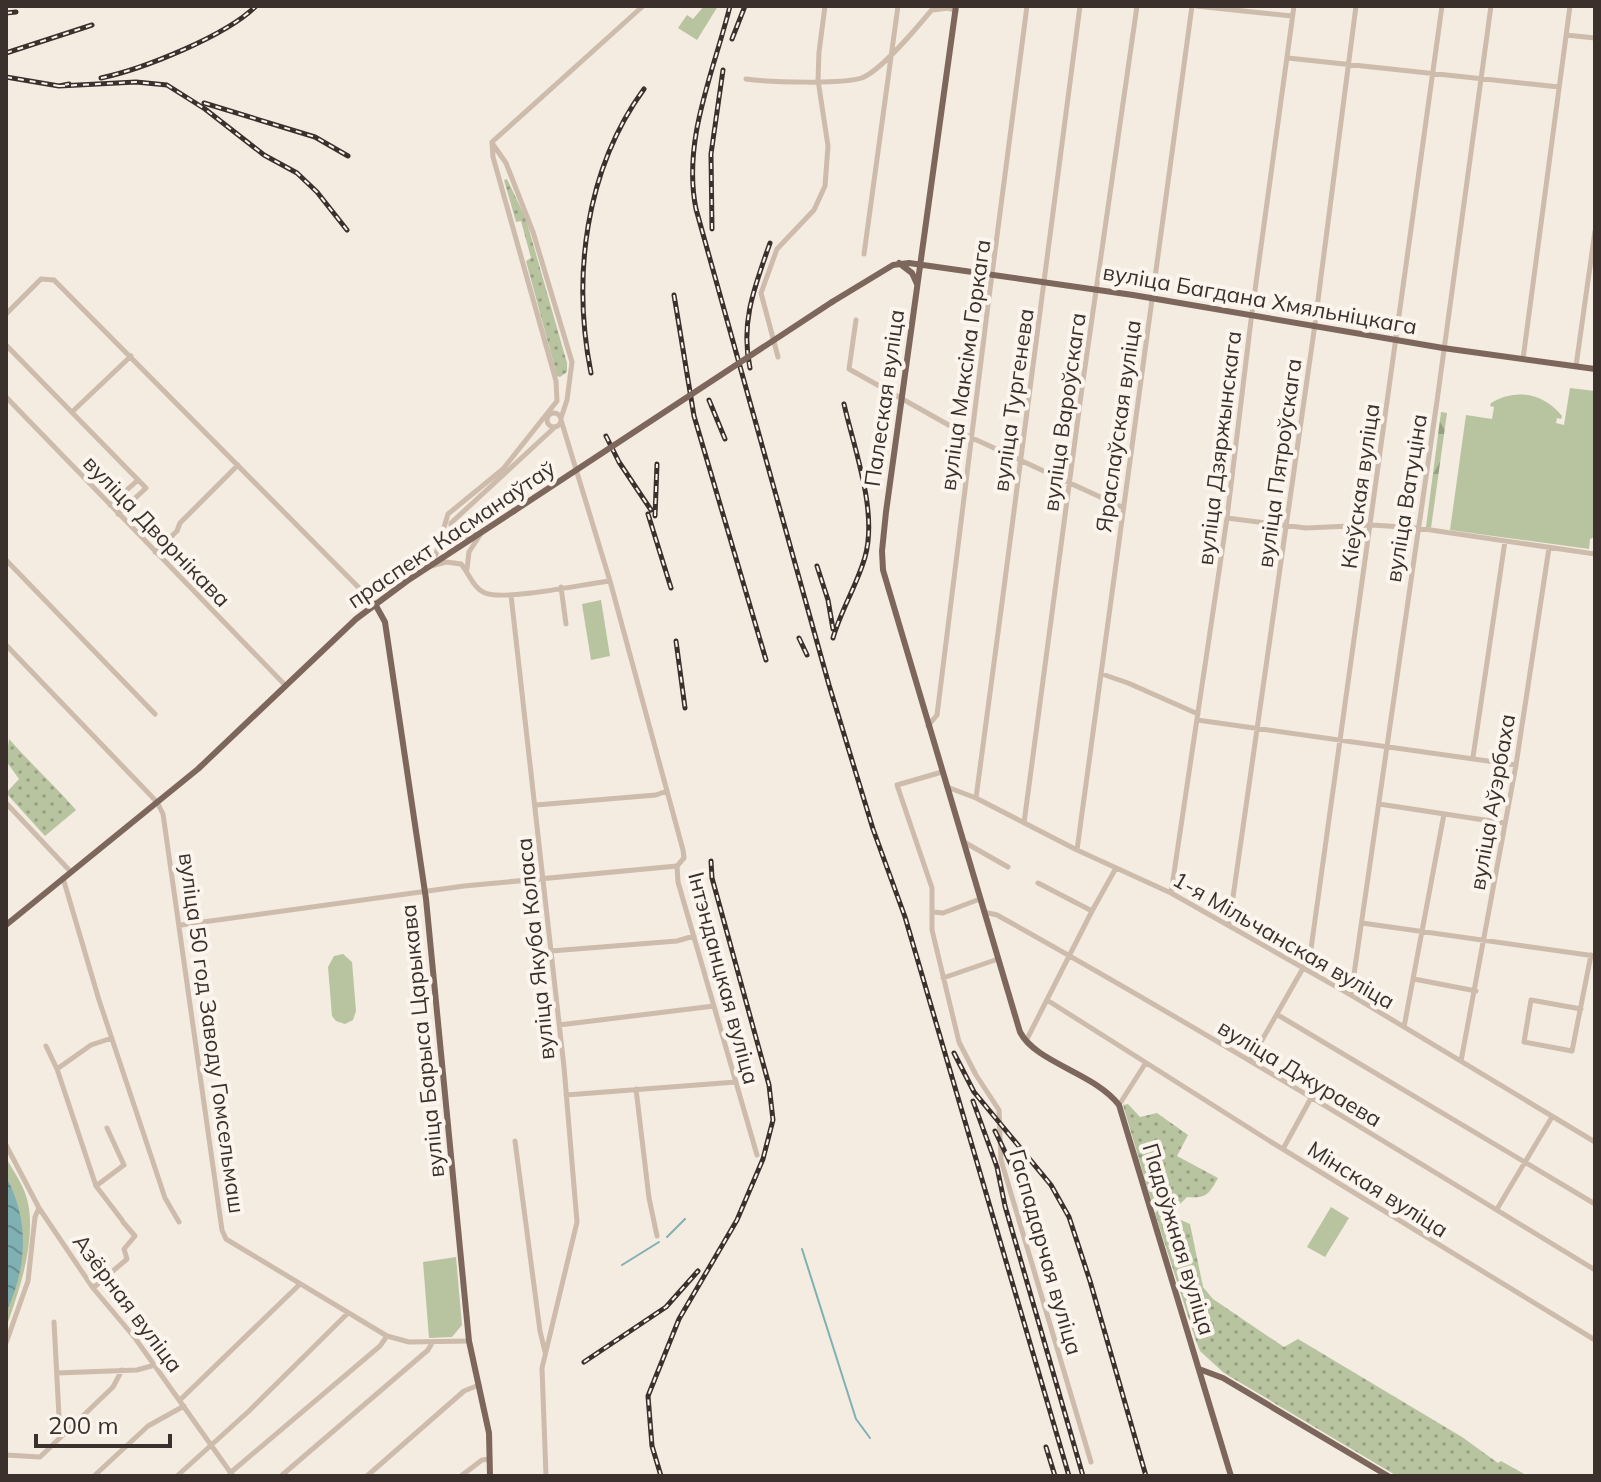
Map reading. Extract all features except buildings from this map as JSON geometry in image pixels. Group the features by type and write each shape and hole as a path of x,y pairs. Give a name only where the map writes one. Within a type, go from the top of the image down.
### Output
{"main road":[{"name":"Палеская вуліца","path":"956,9 882,556 886,580 928,726 1020,1032 1026,1041"},
{"path":"899,263 920,264"},
{"path":"899,263 912,273 918,287"},
{"name":"праспект Касманаўтаў","path":"6,925 198,769 375,604 832,302 899,263"},
{"name":"вуліца Багдана Хмяльніцкага","path":"920,264 1152,298 1397,341 1595,369"},
{"name":"вуліца Барыса Царыкава","path":"375,604 385,622 425,891 469,1341 489,1433 490,1476"},
{"path":"1026,1041 1104,1088 1119,1105"},
{"name":"Падоўжная вуліца","path":"1119,1105 1231,1476"},
{"path":"1199,1369 1223,1378 1388,1476"}],"street":[{"path":"492,142 643,6"},
{"path":"778,357 761,293 777,249 814,210 825,186 828,146 818,80 825,6"},
{"path":"864,254 898,6"},
{"name":"вуліца Максіма Горкага","path":"928,726 937,715 1027,6"},
{"name":"вуліца Тургенева","path":"976,798 1080,6"},
{"name":"вуліца Вароўскага","path":"1024,823 1137,6"},
{"path":"1194,6 1245,8 1292,16"},
{"name":"Яраслаўская вуліца","path":"1077,850 1122,507 1194,6"},
{"name":"вуліца Дзяржынскага","path":"1171,893 1227,518 1251,316 1294,6"},
{"name":"вуліца Пятроўскага","path":"1229,925 1356,6"},
{"name":"Кіеўская вуліца","path":"1250,1061 1310,956 1442,6"},
{"name":"вуліца Ватуціна","path":"1351,995 1491,6"},
{"path":"1523,359 1570,6"},
{"path":"746,79 863,78 892,53 934,8 956,9"},
{"path":"1566,35 1595,38"},
{"path":"1288,58 1559,87"},
{"path":"428,567 436,554 448,514 503,469 556,406 558,390 493,157 492,142"},
{"path":"484,531 457,538 451,534 451,523 559,423 567,400 572,362 533,232 506,163 492,142"},
{"path":"1576,366 1595,231"},
{"path":"6,314 41,279 51,278 375,604"},
{"path":"856,320 849,369 970,437 1122,507"},
{"path":"6,345 146,488 118,514"},
{"path":"72,412 131,356"},
{"name":"вуліца Дворнікава","path":"6,397 286,686"},
{"path":"548,415 556,413 559,423"},
{"name":"Інтэнданцкая вуліца","path":"548,415 547,423 559,423 568,435 610,581 683,850 684,858 677,866 678,882 757,1155"},
{"path":"155,552 238,465"},
{"path":"110,505 138,480"},
{"path":"1227,518 1286,526 1417,528 1595,554"},
{"path":"466,570 469,552 484,531"},
{"path":"1473,757 1505,541"},
{"name":"вуліца Аўэрбаха","path":"1461,1061 1516,765 1549,548"},
{"path":"6,560 155,714"},
{"path":"428,567 454,562 466,570 484,592 511,595 610,581"},
{"path":"561,587 566,624"},
{"name":"вуліца Якуба Коласа","path":"511,595 536,805 577,1222 545,1352"},
{"path":"6,645 157,802"},
{"path":"1102,674 1128,683 1198,717 1516,765"},
{"name":"Гаспадарчая вуліца","path":"942,772 897,785 932,888 932,930 959,1042 999,1110 1001,1160 1091,1462"},
{"name":"1-я Мільчанская вуліца","path":"947,787 976,798 1077,850 1171,893 1351,995 1595,1142"},
{"path":"536,805 656,795 667,791"},
{"name":"вуліца 50 год Заводу Гомсельмаш","path":"157,802 168,833 222,1230 228,1241 387,1336 404,1341 469,1341"},
{"path":"6,803 71,872"},
{"path":"1379,804 1504,823"},
{"path":"1404,1027 1444,814"},
{"path":"963,842 1008,867"},
{"path":"181,925 425,891 677,866"},
{"path":"1026,1041 1116,868"},
{"path":"63,878 165,1198 179,1222"},
{"path":"1038,883 1092,911"},
{"path":"933,912 943,913 980,899"},
{"name":"вуліца Джураева","path":"984,912 997,915 1070,955 1595,1270"},
{"path":"1362,923 1593,956 1572,1051 1524,1042 1531,1000 1581,1009"},
{"path":"551,951 677,941 694,936"},
{"path":"943,978 998,959"},
{"path":"1414,979 1476,991"},
{"name":"Мінская вуліца","path":"1047,1000 1145,1064 1595,1340"},
{"path":"559,1025 714,1006"},
{"path":"1278,1015 1595,1204"},
{"path":"57,1069 91,1045 112,1038"},
{"path":"46,1046 57,1069 96,1186 135,1236 124,1249 127,1259 93,1288"},
{"path":"1119,1105 1145,1064"},
{"path":"566,1095 736,1082"},
{"path":"636,1089 649,1198 657,1236"},
{"path":"1283,1149 1311,1098"},
{"path":"1497,1209 1552,1117"},
{"path":"96,1186 124,1165 107,1128"},
{"path":"515,1141 545,1352 542,1368 547,1476"},
{"name":"Азёрная вуліца","path":"6,1145 39,1208 93,1288 155,1365 232,1474"},
{"path":"6,1343 28,1281 35,1217 39,1208"},
{"path":"180,1400 299,1285"},
{"path":"177,1476 348,1313"},
{"path":"54,1322 60,1436"},
{"path":"232,1474 380,1346 387,1336"},
{"path":"281,1476 428,1350 432,1342"},
{"path":"56,1373 155,1365"},
{"path":"6,1455 40,1457 113,1387 122,1370"},
{"path":"367,1476 464,1391 479,1385"},
{"path":"94,1476 148,1426 184,1406"},
{"path":"461,1476 482,1460 490,1459"}],"green space":[{"path":"704,6 718,6 697,40 678,28 687,15 693,19"},
{"path":"507,179 526,219 567,363 567,372 560,377 557,376 526,261 531,258 521,221 516,222 504,180"},
{"path":"1570,388 1595,391 1595,537 1590,539 1589,549 1450,530 1466,415 1492,419 1494,407 1490,406 1491,403 1510,395 1529,395 1555,408 1562,416 1561,419 1557,418 1556,423 1564,425"},
{"path":"1441,412 1447,413 1431,528 1426,527"},
{"path":"601,600 610,656 591,660 582,604"},
{"path":"9,739 76,810 45,836 6,793 19,779 6,761"},
{"path":"343,954 352,962 356,1011 353,1020 345,1024 332,1016 328,967 334,956"},
{"path":"1128,1104 1140,1117 1157,1113 1188,1135 1177,1156 1218,1178 1209,1192 1199,1197 1187,1197 1180,1204 1160,1205 1151,1200 1123,1105"},
{"path":"6,1158 28,1203 30,1234 25,1267 6,1328"},
{"path":"1331,1207 1349,1218 1325,1257 1307,1247"},
{"path":"1158,1210 1190,1224 1203,1287 1213,1299 1284,1347 1298,1339 1462,1437 1498,1463 1501,1461 1528,1476 1397,1476 1224,1373 1200,1351 1155,1213"},
{"path":"456,1257 462,1325 452,1337 429,1338 423,1262"}],"water":[{"path":"6,1177 19,1210 23,1244 18,1279 6,1312"}],"waterway":[{"path":"667,1237 685,1219"},
{"path":"622,1265 659,1242"},
{"path":"802,1249 856,1419 870,1438"}],"railway":[{"path":"101,78 139,67 205,40 256,6"},
{"path":"730,6 696,132 693,157 696,209 829,685 873,829 905,917 1069,1476"},
{"path":"732,39 745,6"},
{"path":"6,13 16,12"},
{"path":"6,53 92,25"},
{"path":"712,229 711,154 723,70"},
{"path":"6,77 59,86 69,84"},
{"path":"59,86 136,82 167,85 205,109 264,155 297,173 317,192 347,230"},
{"path":"591,373 583,300 588,225 608,154 644,89"},
{"path":"204,103 315,137 348,156"},
{"path":"750,368 748,320 754,289 770,243"},
{"path":"674,295 694,416 766,660"},
{"path":"709,400 725,439"},
{"path":"833,638 862,567 869,520 863,480 844,404"},
{"path":"606,436 619,462 651,510"},
{"path":"655,516 657,464"},
{"path":"648,514 671,588"},
{"path":"817,566 833,629"},
{"path":"799,638 807,655"},
{"path":"676,641 685,708"},
{"path":"661,1476 652,1446 648,1396 679,1319 737,1220 763,1159 773,1120 769,1085 712,878 711,861"},
{"path":"954,1053 974,1092 1051,1185 1069,1217 1146,1476"},
{"path":"973,1101 997,1167 1005,1206 1083,1476"},
{"path":"995,1131 1020,1183 1030,1214"},
{"path":"584,1362 666,1307 698,1271"},
{"path":"1046,1447 1055,1476"}]}
